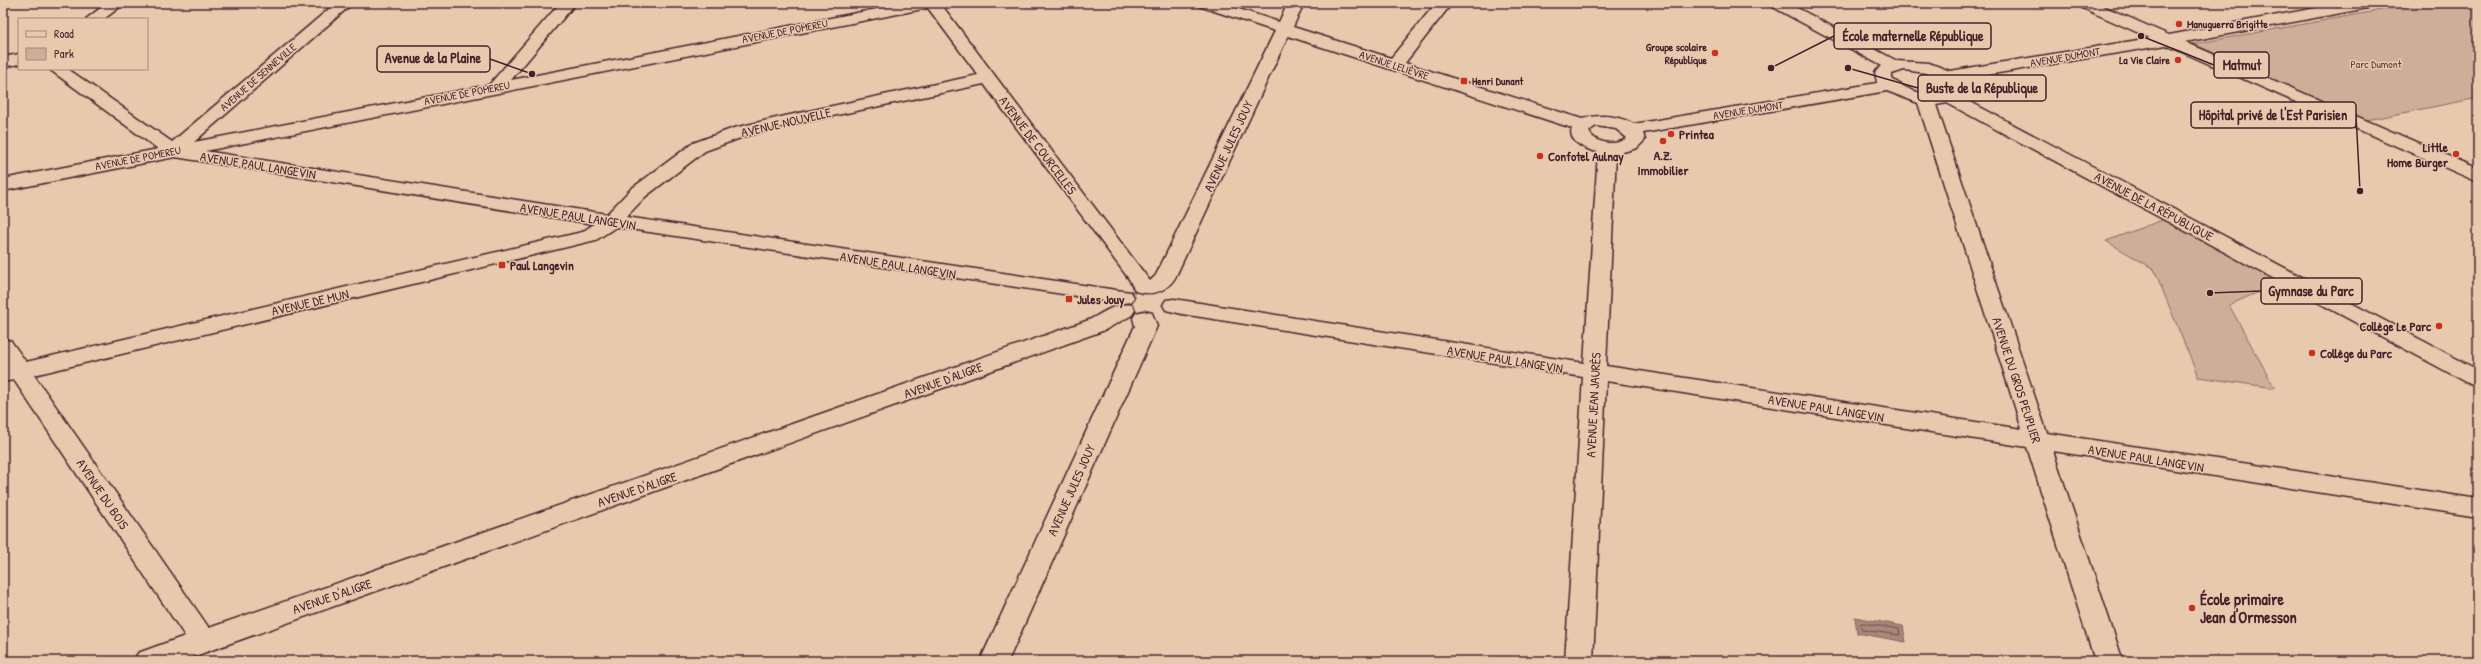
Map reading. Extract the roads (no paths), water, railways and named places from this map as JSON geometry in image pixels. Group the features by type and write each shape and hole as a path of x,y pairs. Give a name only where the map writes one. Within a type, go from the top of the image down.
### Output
{"street":[{"path":"96,18 118,3"},
{"name":"AVENUE DE SENNEVILLE","path":"172,151 345,3"},
{"path":"496,87 568,3"},
{"name":"AVENUE DE POMEREU","path":"3,185 496,87 932,3"},
{"name":"AVENUE DE COURCELLES","path":"932,3 1139,278 1138,300"},
{"name":"AVENUE LELIÈVRE","path":"1204,3 1283,30 1584,126"},
{"name":"AVENUE JULES JOUY","path":"994,661 1146,326 1138,300 1167,274 1296,3"},
{"path":"1394,65 1444,3"},
{"path":"1776,3 1894,66 1929,68 1950,76 1958,86 1958,91 1949,97 1925,98 1905,94 1889,86 1884,81 1883,72 1894,66"},
{"path":"2083,3 2478,176"},
{"path":"2278,3 2307,14"},
{"name":"AVENUE DUMONT","path":"1950,76 2167,40 2368,3"},
{"path":"3,62 18,60"},
{"name":"AVENUE PAUL LANGEVIN","path":"58,70 172,151 612,221 1138,300"},
{"name":"AVENUE NOUVELLE","path":"612,221 638,193 699,147 740,132 778,122 987,78"},
{"name":"AVENUE DUMONT","path":"1632,130 1889,86"},
{"name":"AVENUE DE LA RÉPUBLIQUE","path":"1949,97 2478,379"},
{"name":"AVENUE DU GROS PEUPLIER","path":"1925,98 2109,661"},
{"path":"1603,121 1620,124 1632,130 1636,140 1633,144 1617,149 1597,146 1583,139 1580,130 1584,126 1603,121"},
{"name":"AVENUE JEAN JAURÈS","path":"1579,661 1607,148"},
{"name":"AVENUE DE MUN","path":"11,373 589,236 612,221"},
{"path":"1168,292 1174,300 1174,305 1166,314 1138,300 1168,292"},
{"name":"AVENUE D'ALIGRE","path":"148,661 1097,325 1138,300"},
{"name":"AVENUE PAUL LANGEVIN","path":"1174,305 1182,308 1506,359 1595,371 2037,441 2478,508"},
{"name":"AVENUE DU BOIS","path":"3,346 11,373 203,641"}],"water":[{"path":"1855,617 1903,626 1906,642 1857,633"}],"place":[{"name":"Manuguerra Brigitte","path":"2179,24"},
{"name":"Matmut","path":"2141,36"},
{"name":"Groupe scolaire République","path":"1715,53"},
{"name":"La Vie Claire","path":"2178,60"},
{"name":"École maternelle République","path":"1771,68"},
{"name":"Buste de la République","path":"1848,68"},
{"name":"Avenue de la Plaine","path":"532,74"},
{"name":"Henri Dunant","path":"1464,81"},
{"name":"Printea","path":"1671,134"},
{"name":"A.Z. Immobilier","path":"1663,141"},
{"name":"Little Home Burger","path":"2456,154"},
{"name":"Confotel Aulnay","path":"1540,156"},
{"name":"Hôpital privé de l'Est Parisien","path":"2360,191"},
{"name":"Paul Langevin","path":"502,265"},
{"name":"Gymnase du Parc","path":"2210,293"},
{"name":"Jules Jouy","path":"1069,299"},
{"name":"Collège Le Parc","path":"2439,326"},
{"name":"Collège du Parc","path":"2312,353"},
{"name":"École primaire Jean d'Ormesson","path":"2192,608"}],"park label":[{"name":"Parc Dumont","path":"2376,64"}]}
